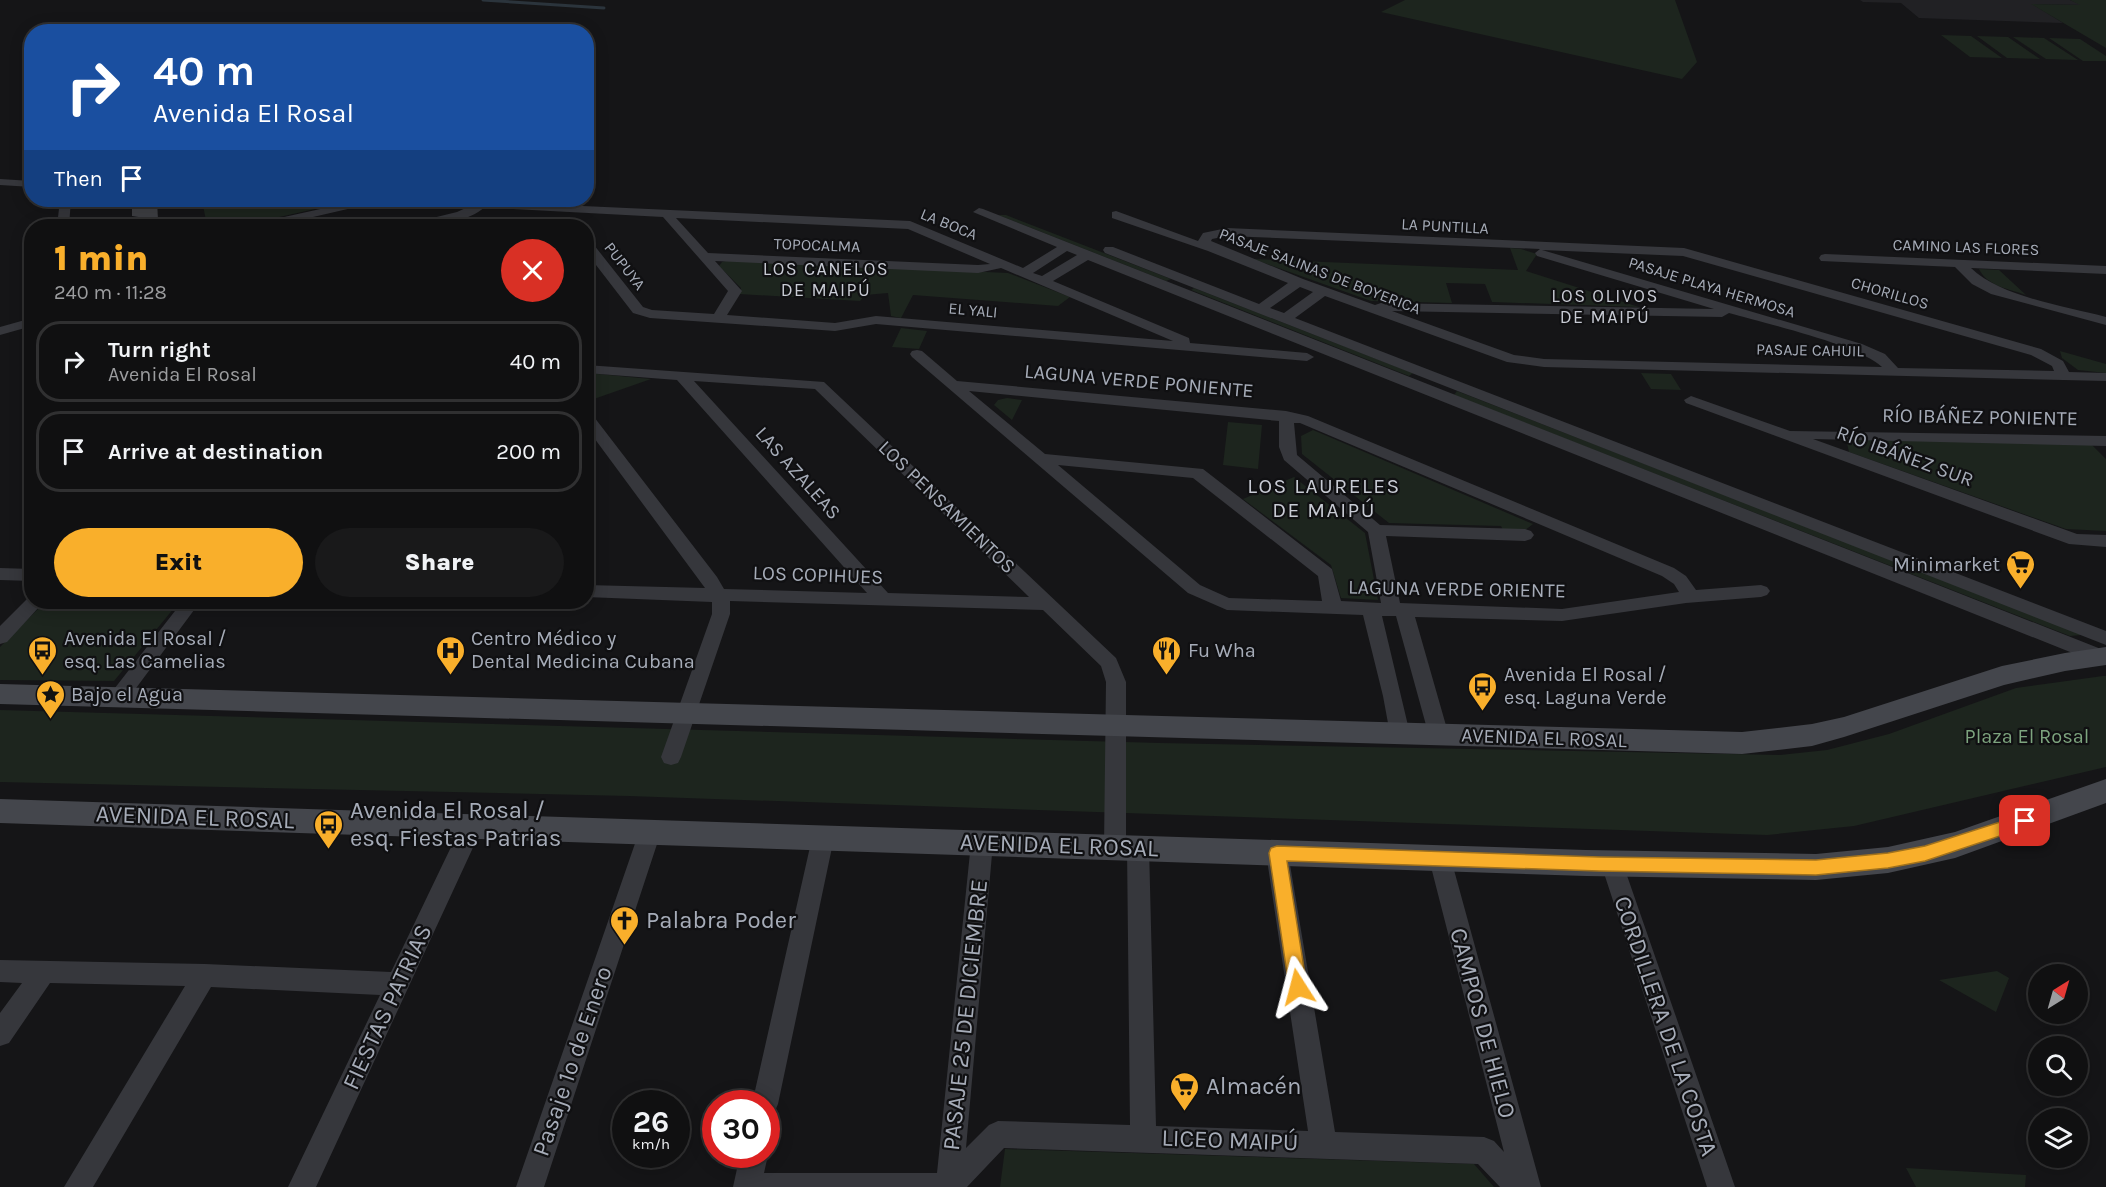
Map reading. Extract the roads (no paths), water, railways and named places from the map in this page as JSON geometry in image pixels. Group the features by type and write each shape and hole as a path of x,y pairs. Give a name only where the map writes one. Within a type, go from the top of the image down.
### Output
{"street":[{"path":"0,182 24,184"},
{"path":"291,219 344,207"},
{"path":"445,219 478,207"},
{"name":"LA BOCA","path":"517,207 565,215 901,224 920,229 1199,347"},
{"path":"1433,385 1286,319 1011,211 979,212 1172,288 1433,385 2105,652"},
{"path":"461,215 464,219"},
{"name":"PASAJE SALINAS DE BOYERICA","path":"1116,215 1512,359"},
{"path":"667,216 735,291 718,319"},
{"name":"LA PUNTILLA","path":"1212,248 1203,242 1207,236 1227,232 1673,251 1699,256"},
{"name":"PASAJE PLAYA HERMOSA","path":"1517,245 1872,352 1893,370"},
{"path":"1024,273 1066,247"},
{"name":"PUPUYA","path":"594,253 638,310"},
{"path":"1044,281 1087,255"},
{"name":"CHORILLOS","path":"1699,256 2036,352 2058,364 2063,375"},
{"name":"TOPOCALMA","path":"703,257 978,269 994,267 1000,263"},
{"name":"CAMINO LAS FLORES","path":"1825,258 2106,270"},
{"path":"1958,264 1977,281 1996,291 2106,321"},
{"path":"1172,288 1185,280"},
{"path":"1260,309 1298,282"},
{"path":"1286,319 1323,291"},
{"path":"1367,307 1744,314"},
{"name":"EL YALI","path":"638,310 650,315 835,327 876,320 1307,357"},
{"path":"0,331 24,324"},
{"path":"917,354 1044,459 1197,473 1326,573 1333,609"},
{"name":"PASAJE CAHUIL","path":"1512,359 1545,363 2106,377"},
{"name":"LOS PENSAMIENTOS","path":"594,370 819,385 1112,668 1116,682 1143,1137"},
{"name":"LAS AZALEAS","path":"681,375 884,600"},
{"name":"LAGUNA VERDE PONIENTE","path":"956,385 1286,416 1319,423 1668,572 1686,587 1688,592 1686,597"},
{"name":"RÍO IBÁÑEZ SUR","path":"1691,400 2075,540 2106,541"},
{"path":"1286,416 1287,447 1290,457 1376,530 1398,611 1439,735"},
{"path":"594,426 711,580 719,595 721,614 671,757"},
{"name":"RÍO IBÁÑEZ PONIENTE","path":"1781,434 2103,444"},
{"name":"LAGUNA VERDE ORIENTE","path":"1044,459 1194,589 1227,604 1562,615 1686,597 1761,591"},
{"path":"1376,530 1525,535"},
{"path":"0,574 24,575"},
{"name":"LOS COPIHUES","path":"594,591 1048,604"},
{"path":"0,637 27,609"},
{"path":"118,698 186,609"},
{"path":"1371,610 1393,696 1400,734"},
{"name":"AVENIDA EL ROSAL","path":"0,694 1706,743 1777,740 1844,727 2011,674 2105,652"},
{"name":"AVENIDA EL ROSAL","path":"0,811 1440,859 1816,867 1888,860 1956,845 2106,791"},
{"name":"FIESTAS PATRIAS","path":"302,1187 472,826"},
{"name":"Pasaje 1º de Enero","path":"530,1187 650,832"},
{"path":"768,1090 823,838"},
{"name":"PASAJE 25 DE DICIEMBRE","path":"949,1187 982,843"},
{"path":"1277,853 1323,1143"},
{"name":"CAMPOS DE HIELO","path":"1440,859 1527,1187"},
{"name":"CORDILLERA DE LA COSTA","path":"1612,864 1721,1187"},
{"path":"0,971 205,975 398,984"},
{"path":"0,1034 44,972"},
{"path":"78,1187 205,975"},
{"name":"LICEO MAIPÚ","path":"949,1187 998,1134 1323,1143 1484,1151 1519,1187"},
{"path":"751,1168 747,1187 949,1187"}],"waterway":[{"path":"483,0 604,8"}],"place":[{"name":"Minimarket","path":"2021,590"},
{"name":"Avenida El Rosal / esq. Las Camelias","path":"43,676"},
{"name":"Centro Médico y Dental Medicina Cubana","path":"450,676"},
{"name":"Fu Wha","path":"1167,676"},
{"name":"Avenida El Rosal / esq. Laguna Verde","path":"1483,712"},
{"name":"Bajo el Agua","path":"50,720"},
{"name":"Avenida El Rosal / esq. Fiestas Patrias","path":"329,850"},
{"name":"Palabra Poder","path":"625,946"},
{"name":"Almacén","path":"1185,1112"}],"district":[{"name":"LOS CANELOS DE MAIPÚ","path":"826,279"},
{"name":"LOS OLIVOS DE MAIPÚ","path":"1605,306"},
{"name":"LOS LAURELES DE MAIPÚ","path":"1324,498"}],"park label":[{"name":"Plaza El Rosal","path":"2027,736"}]}
